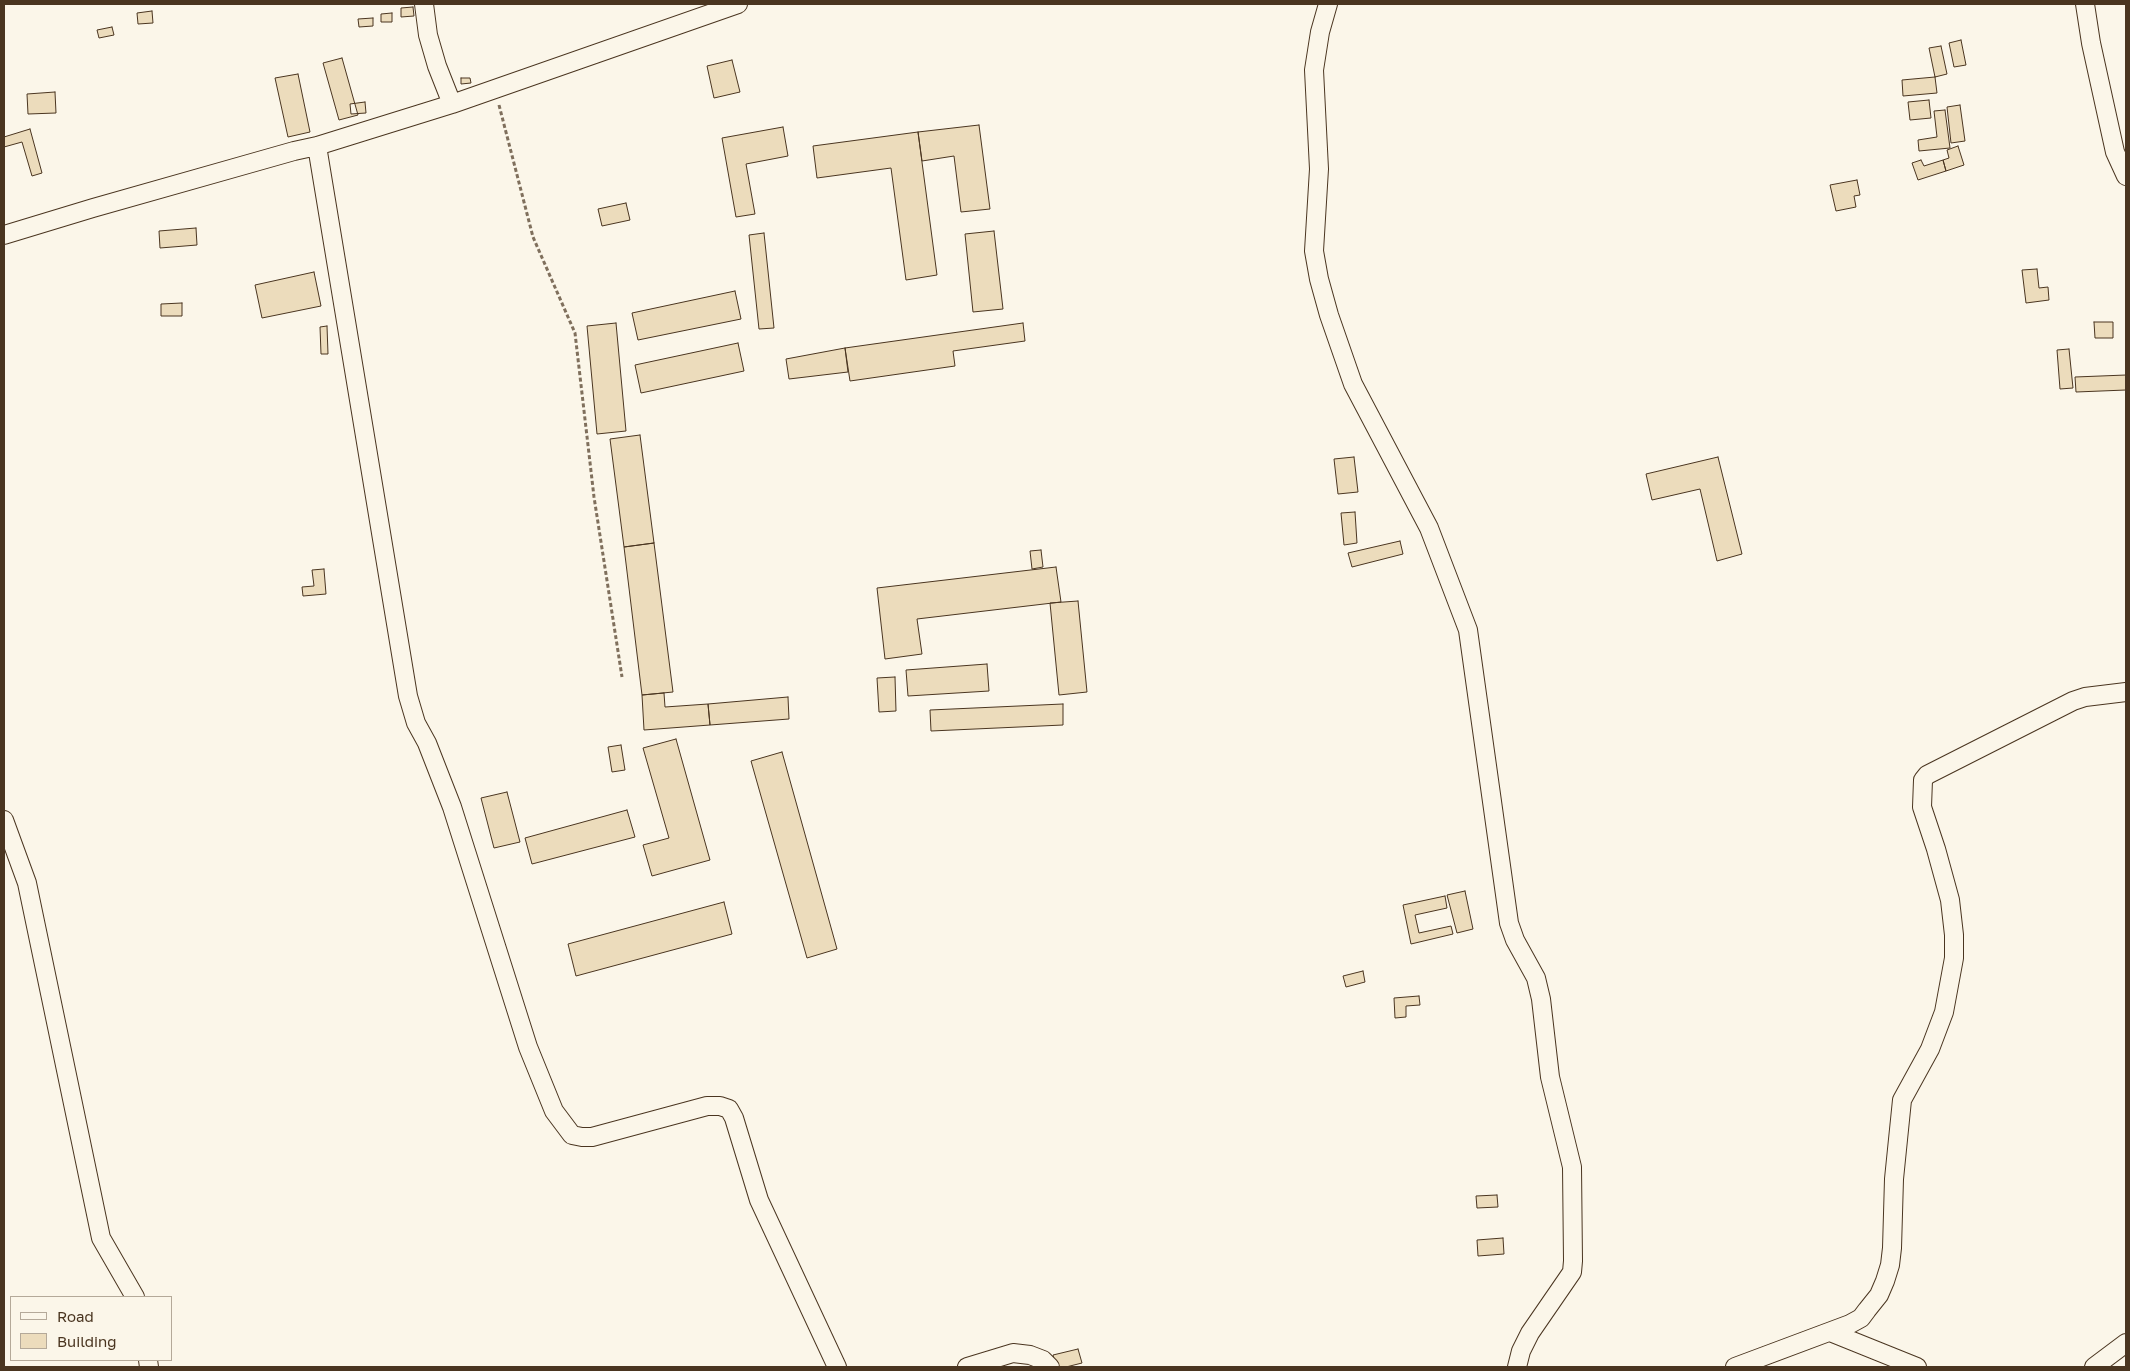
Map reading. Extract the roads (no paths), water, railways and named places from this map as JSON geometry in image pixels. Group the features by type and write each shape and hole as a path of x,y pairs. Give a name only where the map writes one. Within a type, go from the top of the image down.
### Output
{"street":[{"path":"424,4 428,35 436,66 452,104"},
{"path":"4,235 294,150 317,146 452,104 738,4"},
{"path":"1328,4 1320,32 1314,70 1318,169 1314,251 1319,280 1329,315 1354,384 1429,528 1468,630 1509,923 1515,940 1536,978 1550,1077 1572,1167 1572,1272 1530,1333 1521,1352 1517,1367"},
{"path":"2085,4 2091,43 2115,152 2126,176"},
{"path":"317,146 408,696 416,722 434,759 452,806 528,1047 554,1111 572,1134 592,1137 707,1106 720,1106 728,1109 734,1118 759,1200 837,1367"},
{"path":"1735,1367 1830,1332 1861,1318 1878,1295 1885,1281 1890,1265 1892,1248 1894,1179 1902,1100 1930,1049 1944,1012 1950,987 1954,935 1950,900 1922,807 1923,780 1927,775 2073,701 2126,692"},
{"path":"4,820 27,883 100,1238 134,1296"},
{"path":"1830,1332 1917,1367"},
{"path":"2094,1367 2126,1343"},
{"path":"967,1367 1014,1353 1030,1355 1043,1360 1050,1367"}]}
